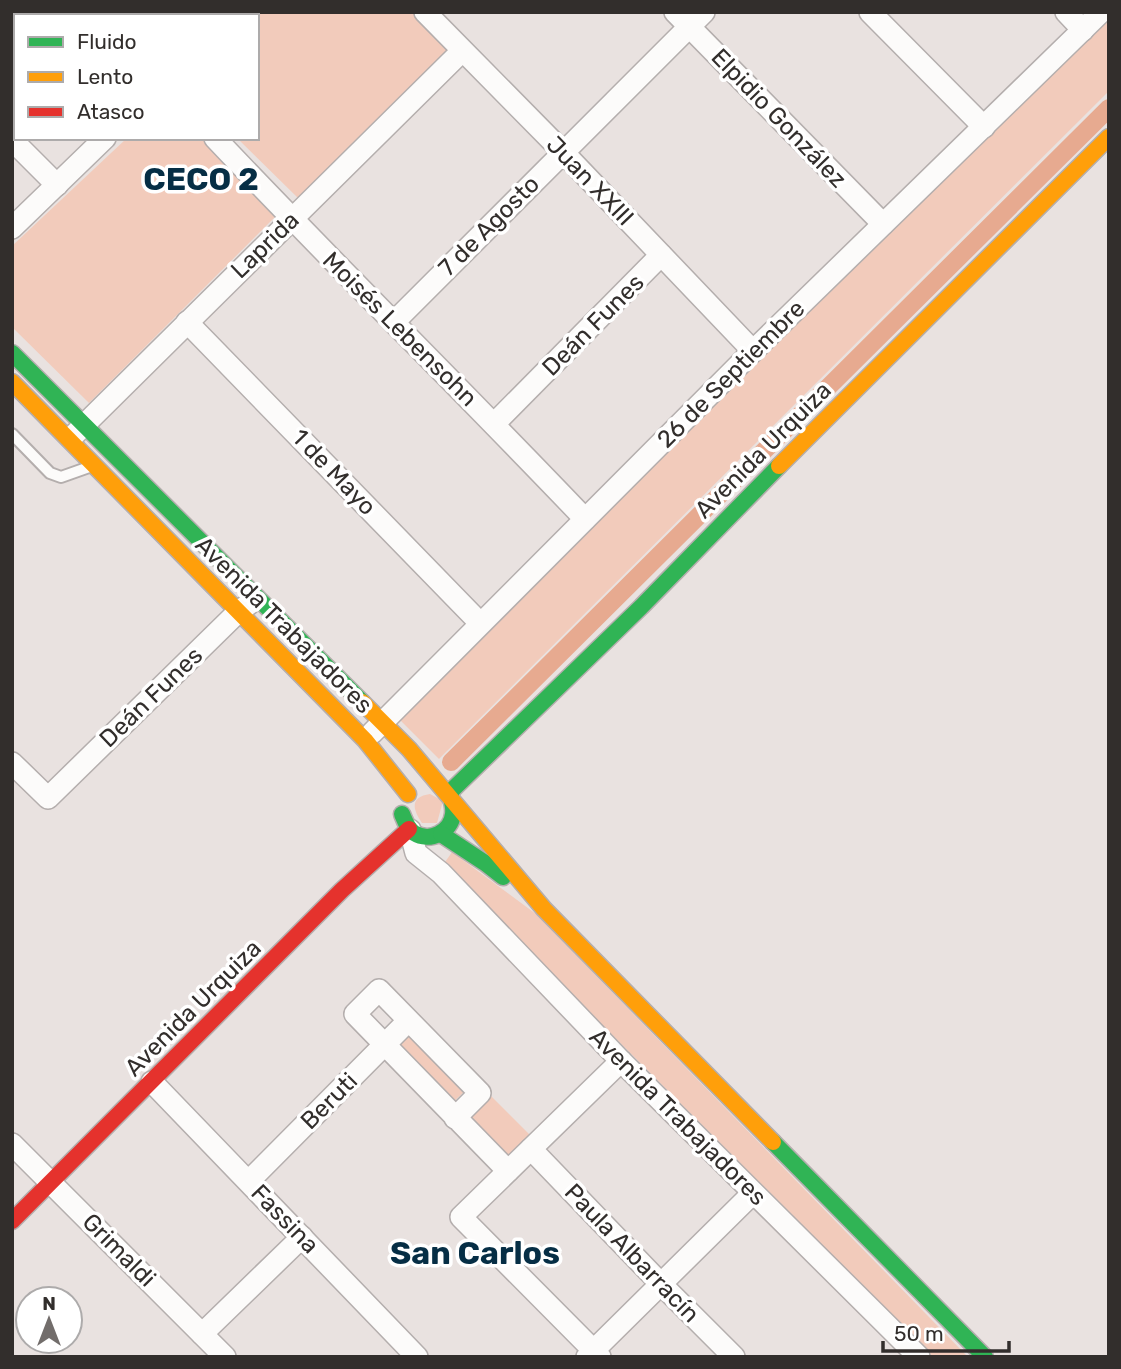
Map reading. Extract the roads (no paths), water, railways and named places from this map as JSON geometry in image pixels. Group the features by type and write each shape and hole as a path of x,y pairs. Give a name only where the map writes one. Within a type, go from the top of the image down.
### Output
{"main road":[{"name":"Avenida Urquiza","path":"447,793 641,607 1109,137"},
{"name":"Avenida Trabajadores","path":"12,353 76,433 94,466 365,740 408,794"},
{"name":"Avenida Trabajadores","path":"12,382 76,433 257,599 409,749 544,909 985,1357"},
{"path":"421,785 437,786 447,793 454,804 455,813 448,829 439,835 424,837 403,822 403,802 408,794 421,785"},
{"name":"Avenida Urquiza","path":"12,1221 42,1173 152,1082 342,890 403,822"},
{"name":"Avenida Trabajadores","path":"439,835 485,863 544,909"},
{"name":"Avenida Urquiza","path":"166,1044 363,850"}],"street":[{"name":"Juan XXIII","path":"425,12 753,351"},
{"path":"870,12 984,127"},
{"path":"1066,12 1083,30"},
{"name":"26 de Septiembre","path":"365,740 753,351 1101,12"},
{"name":"7 de Agosto","path":"394,322 563,152 689,17"},
{"name":"Elpidio González","path":"689,17 883,224"},
{"name":"Laprida","path":"76,433 463,51"},
{"path":"12,140 57,185"},
{"path":"12,228 103,140"},
{"name":"Moisés Lebensohn","path":"217,140 585,519"},
{"name":"Deán Funes","path":"494,424 661,255"},
{"name":"1 de Mayo","path":"187,322 480,623"},
{"name":"Deán Funes","path":"12,763 48,798 239,611 257,599"},
{"name":"Avenida Trabajadores","path":"403,822 415,853 441,873 621,1061 919,1357"},
{"path":"439,835 434,852 435,862 441,873"},
{"path":"455,1118 480,1093 379,990 355,1014 455,1118 508,1171"},
{"name":"Beruti","path":"249,1181 408,1021"},
{"path":"621,1061 461,1217 594,1355 752,1193"},
{"name":"Fassina","path":"152,1082 417,1357"},
{"name":"Grimaldi","path":"12,1144 225,1357"},
{"name":"Paula Albarracín","path":"531,1149 734,1357"},
{"path":"202,1334 302,1237"}],"lane":[{"path":"12,434 50,472 61,477 94,466"}],"waterway":[{"path":"451,762 1109,108"}],"district":[{"name":"CECO 2","path":"201,179"},
{"name":"San Carlos","path":"475,1253"}]}
